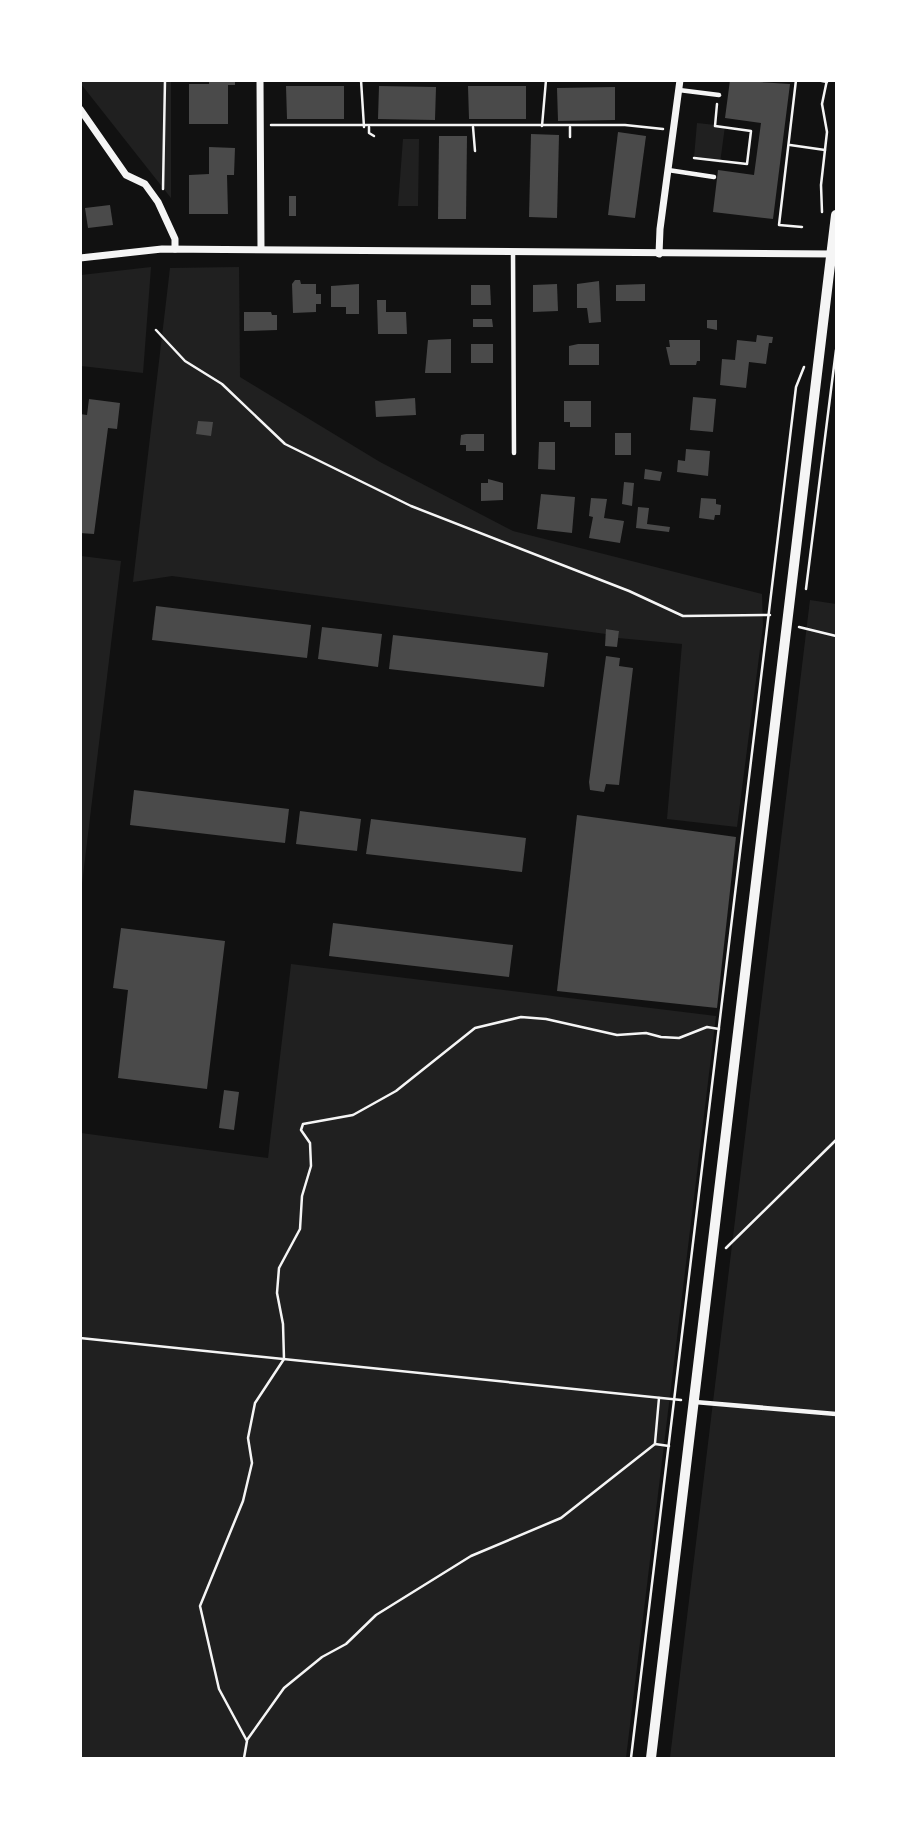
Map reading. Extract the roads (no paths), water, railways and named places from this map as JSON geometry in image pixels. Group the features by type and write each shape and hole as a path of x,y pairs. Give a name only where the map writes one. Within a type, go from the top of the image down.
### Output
{"main road":[{"path":"650,1759 834,254 836,215"}],"street":[{"path":"260,80 261,249"},
{"path":"659,254 680,80"},
{"path":"80,109 126,175 145,184 158,202 175,239 175,249"},
{"path":"80,258 175,249 834,254"}],"lane":[{"path":"678,90 719,95"},
{"path":"668,170 714,177"},
{"path":"513,251 514,453"},
{"path":"695,1402 836,1414"}]}
